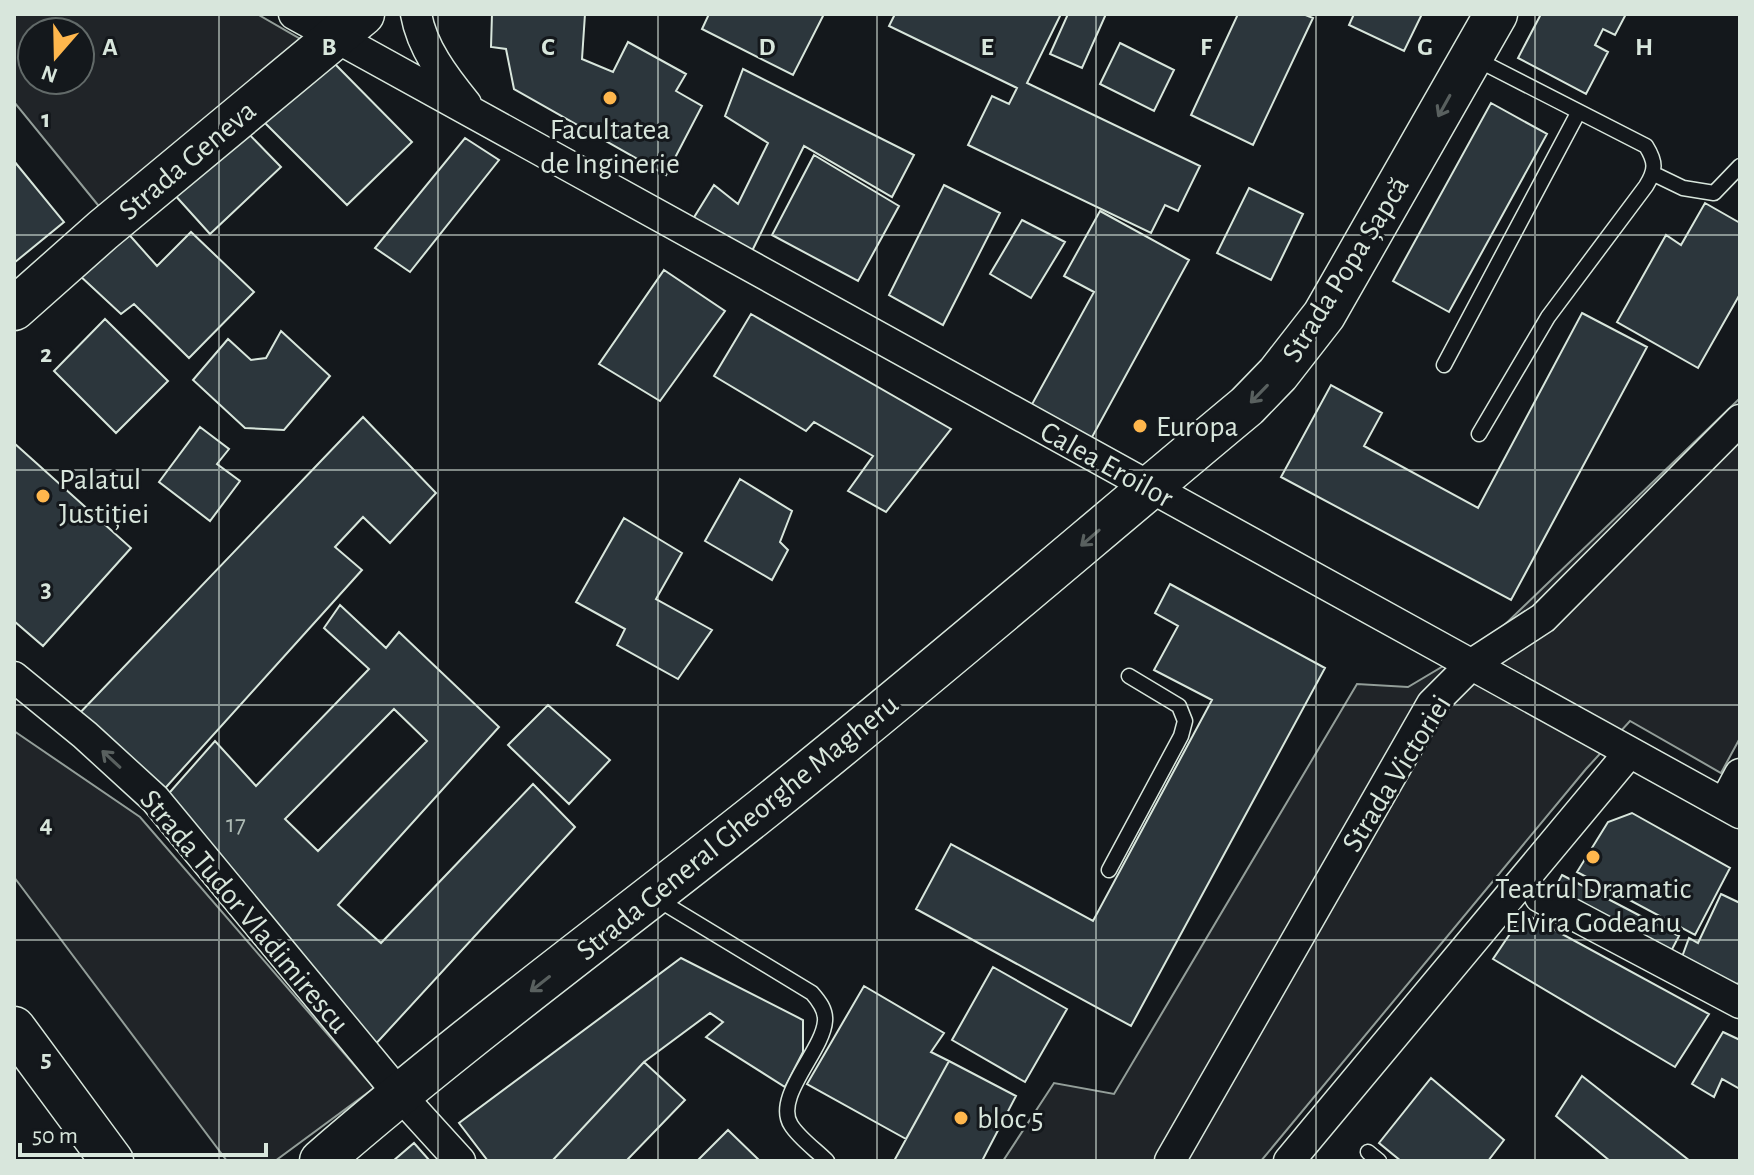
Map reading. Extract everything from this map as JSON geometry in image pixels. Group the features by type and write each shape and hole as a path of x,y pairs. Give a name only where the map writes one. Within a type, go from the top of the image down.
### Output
{"street":[{"name":"Calea Eroilor","path":"294,14 350,26 474,114 1732,808"},
{"name":"Calea Eroilor","path":"416,14 430,54 474,114"},
{"name":"Strada Popa Șapcă","path":"1149,488 1247,406 1302,346 1372,235 1496,14"},
{"name":"Strada Geneva","path":"14,309 103,230 350,26"},
{"name":"Strada Victoriei","path":"1170,1161 1432,704 1472,664 1543,618 1740,420"},
{"name":"Strada General Gheorghe Magheru","path":"321,1161 399,1094 859,732 1149,488"},
{"name":"Strada Tudor Vladimirescu","path":"14,677 85,735 155,799 399,1094 460,1161"},
{"path":"1289,1161 1629,753"},
{"path":"1732,808 1740,774"},
{"path":"1540,897 1740,1003"},
{"path":"14,1028 112,1161"}],"lane":[{"path":"1472,57 1646,146 1654,160 1654,174 1548,317 1479,434"},
{"path":"1444,365 1578,113"},
{"path":"1654,174 1683,188 1714,193 1740,166"},
{"path":"1109,870 1181,736 1185,721 1179,706 1129,676"},
{"path":"653,897 812,993 822,1005 825,1020 821,1036 790,1096 787,1112 790,1125 827,1161"}],"shaded area":[{"path":"14,14 257,14 302,40 102,210 14,102"},
{"path":"1740,398 1740,738 1721,773 1630,721 1586,769 1261,1161 1003,1161 1054,1083 1114,1094 1357,684 1408,687 1492,637"},
{"path":"14,731 140,817 374,1088 275,1161 227,1161 14,877"}],"building":[{"name":"Facultatea de Inginerie","path":"492,14 585,14 582,59 613,72 628,42 686,74 676,91 702,106 666,175 514,89 506,49 491,47"},
{"path":"709,14 824,14 793,75 702,29"},
{"path":"895,14 1061,14 1027,83 1200,166 1178,211 1165,205 1151,233 968,145 992,96 1009,104 1017,88 889,26"},
{"path":"1068,14 1106,14 1082,68 1050,54"},
{"path":"1238,14 1303,14 1313,18 1253,145 1191,115"},
{"path":"1354,14 1422,14 1404,51 1349,25"},
{"path":"1541,14 1626,14 1615,35 1603,29 1595,45 1608,52 1586,94 1518,58"},
{"path":"1120,43 1174,70 1154,111 1100,84"},
{"path":"331,60 412,142 347,205 263,121"},
{"path":"743,69 914,155 892,197 804,146 751,253 693,219 714,185 738,204 768,143 725,116"},
{"path":"1491,103 1547,134 1449,312 1393,281"},
{"path":"244,129 281,167 210,234 173,193"},
{"path":"465,138 499,160 410,272 375,248"},
{"path":"814,155 899,206 858,281 772,235"},
{"path":"14,161 64,222 14,263"},
{"path":"944,185 1000,213 943,325 889,295"},
{"path":"1249,188 1303,214 1271,280 1217,253"},
{"path":"1705,203 1740,223 1740,294 1698,368 1617,322 1666,235 1681,245"},
{"path":"1100,211 1189,260 1091,439 1031,406 1094,292 1064,276"},
{"path":"1022,220 1065,242 1031,298 990,274"},
{"path":"125,230 157,266 191,232 254,292 189,358 134,304 121,314 78,274"},
{"path":"664,270 725,311 660,401 599,364"},
{"path":"1582,313 1647,347 1511,600 1281,477 1331,385 1382,413 1364,446 1478,508"},
{"path":"751,314 951,429 886,512 848,491 873,456 814,422 806,431 714,376"},
{"path":"105,319 168,381 116,433 54,371"},
{"path":"281,331 330,376 284,430 245,428 193,380 228,339 251,360 266,358"},
{"path":"363,417 436,493 390,543 363,517 335,547 362,570 159,795 75,718"},
{"path":"200,427 229,449 217,464 240,481 210,521 159,482"},
{"name":"Palatul Justiției","path":"14,443 131,548 43,646 14,621"},
{"path":"740,479 792,511 780,542 788,550 772,580 705,541"},
{"path":"624,518 682,553 656,599 712,630 678,679 617,645 625,629 576,602"},
{"path":"1170,584 1325,668 1131,1026 916,909 951,844 1093,921 1212,700 1154,670 1178,626 1155,613"},
{"path":"340,605 386,648 399,632 499,727 338,905 381,943 533,784 575,827 372,1048 163,800 215,741 256,786 369,669 324,628","holes":["394,709 427,741 318,851 285,819"]},
{"path":"548,705 610,760 569,804 508,745"},
{"path":"1632,813 1730,868 1695,935 1577,872 1608,822"},
{"path":"1562,875 1679,936 1668,957 1550,897"},
{"path":"1721,894 1740,903 1740,980 1733,994 1679,965 1689,938 1698,943"},
{"path":"1529,916 1709,1014 1675,1067 1493,959 1518,922"},
{"path":"681,958 803,1020 803,1052 785,1087 706,1037 723,1022 710,1013 644,1062 552,1161 488,1161 459,1123"},
{"path":"993,967 1067,1009 1025,1082 952,1040"},
{"path":"864,986 944,1033 931,1052 949,1061 906,1139 807,1084"},
{"path":"1723,1032 1740,1040 1740,1089 1722,1079 1714,1097 1692,1084"},
{"name":"bloc 5","path":"949,1061 1016,1096 982,1161 894,1161"},
{"path":"644,1062 685,1100 628,1159 630,1161 552,1161"},
{"path":"1582,1076 1690,1161 1610,1161 1556,1116"},
{"path":"1431,1078 1504,1140 1488,1161 1401,1161 1379,1143"},
{"path":"728,1130 760,1161 697,1161"},
{"path":"414,1143 430,1161 393,1161"}],"place":[{"name":"Facultatea de Inginerie","path":"610,98"},
{"name":"Europa","path":"1140,426"},
{"name":"Palatul Justiției","path":"43,496"},
{"name":"Teatrul Dramatic Elvira Godeanu","path":"1593,857"},
{"name":"bloc 5","path":"961,1118"}]}
